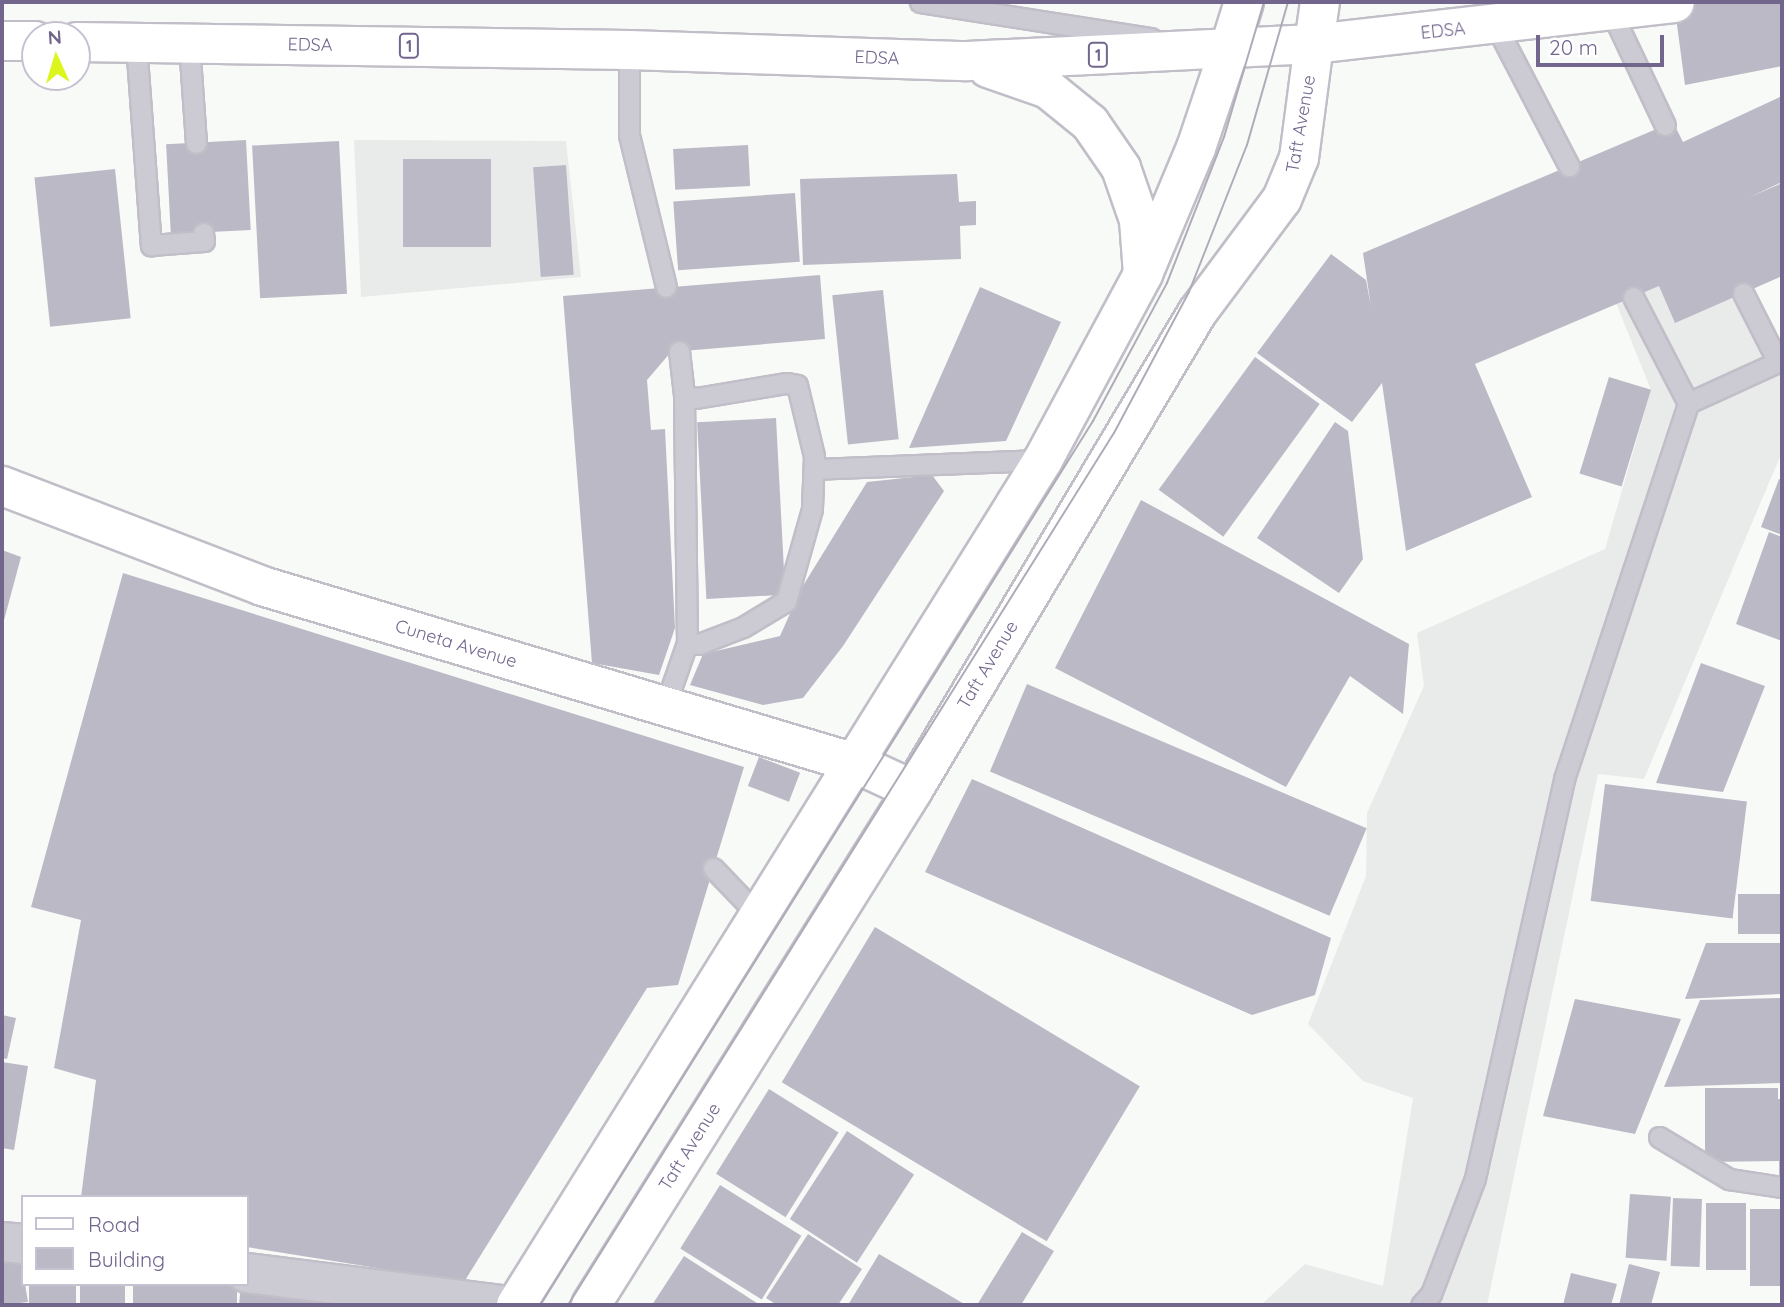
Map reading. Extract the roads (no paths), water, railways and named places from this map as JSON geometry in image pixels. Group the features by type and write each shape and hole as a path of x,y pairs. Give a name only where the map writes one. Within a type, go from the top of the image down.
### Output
{"main road":[{"path":"516,1305 1043,460 1143,274 1196,149 1244,2"},
{"name":"Taft Avenue","path":"591,1305 913,790 1197,313 1282,199 1299,158 1320,2"},
{"name":"EDSA","path":"91,42 629,50 967,61 1314,44 1496,26 1675,4"},
{"path":"2,41 21,41"},
{"path":"967,61 1048,89 1090,123 1121,168 1139,220 1143,274"},
{"name":"Cuneta Avenue","path":"2,486 262,586 856,763 913,790"}],"street":[{"path":"2,1242 21,1244"},
{"path":"248,1273 501,1305"}],"lane":[{"path":"920,2 1229,50"},
{"path":"1611,11 1665,125"},
{"path":"1496,26 1569,166"},
{"path":"136,43 151,245 204,241 203,233"},
{"path":"190,43 196,143"},
{"path":"629,50 629,135 666,287"},
{"path":"1688,403 1778,362 1743,293"},
{"path":"1421,1305 1430,1294 1475,1178 1564,779 1688,403 1633,297"},
{"path":"665,706 687,643 684,396 679,351"},
{"path":"684,396 696,398 787,383 797,386 814,456 812,509 786,601 743,626 699,645 687,643"},
{"path":"814,469 1043,460"},
{"path":"713,868 759,916"},
{"path":"1659,1137 1729,1179 1782,1187"}],"tram line":[{"path":"540,1305 1093,421 1167,283 1224,137 1264,2"},
{"path":"568,1305 1114,433 1189,292 1247,145 1288,2"}]}
